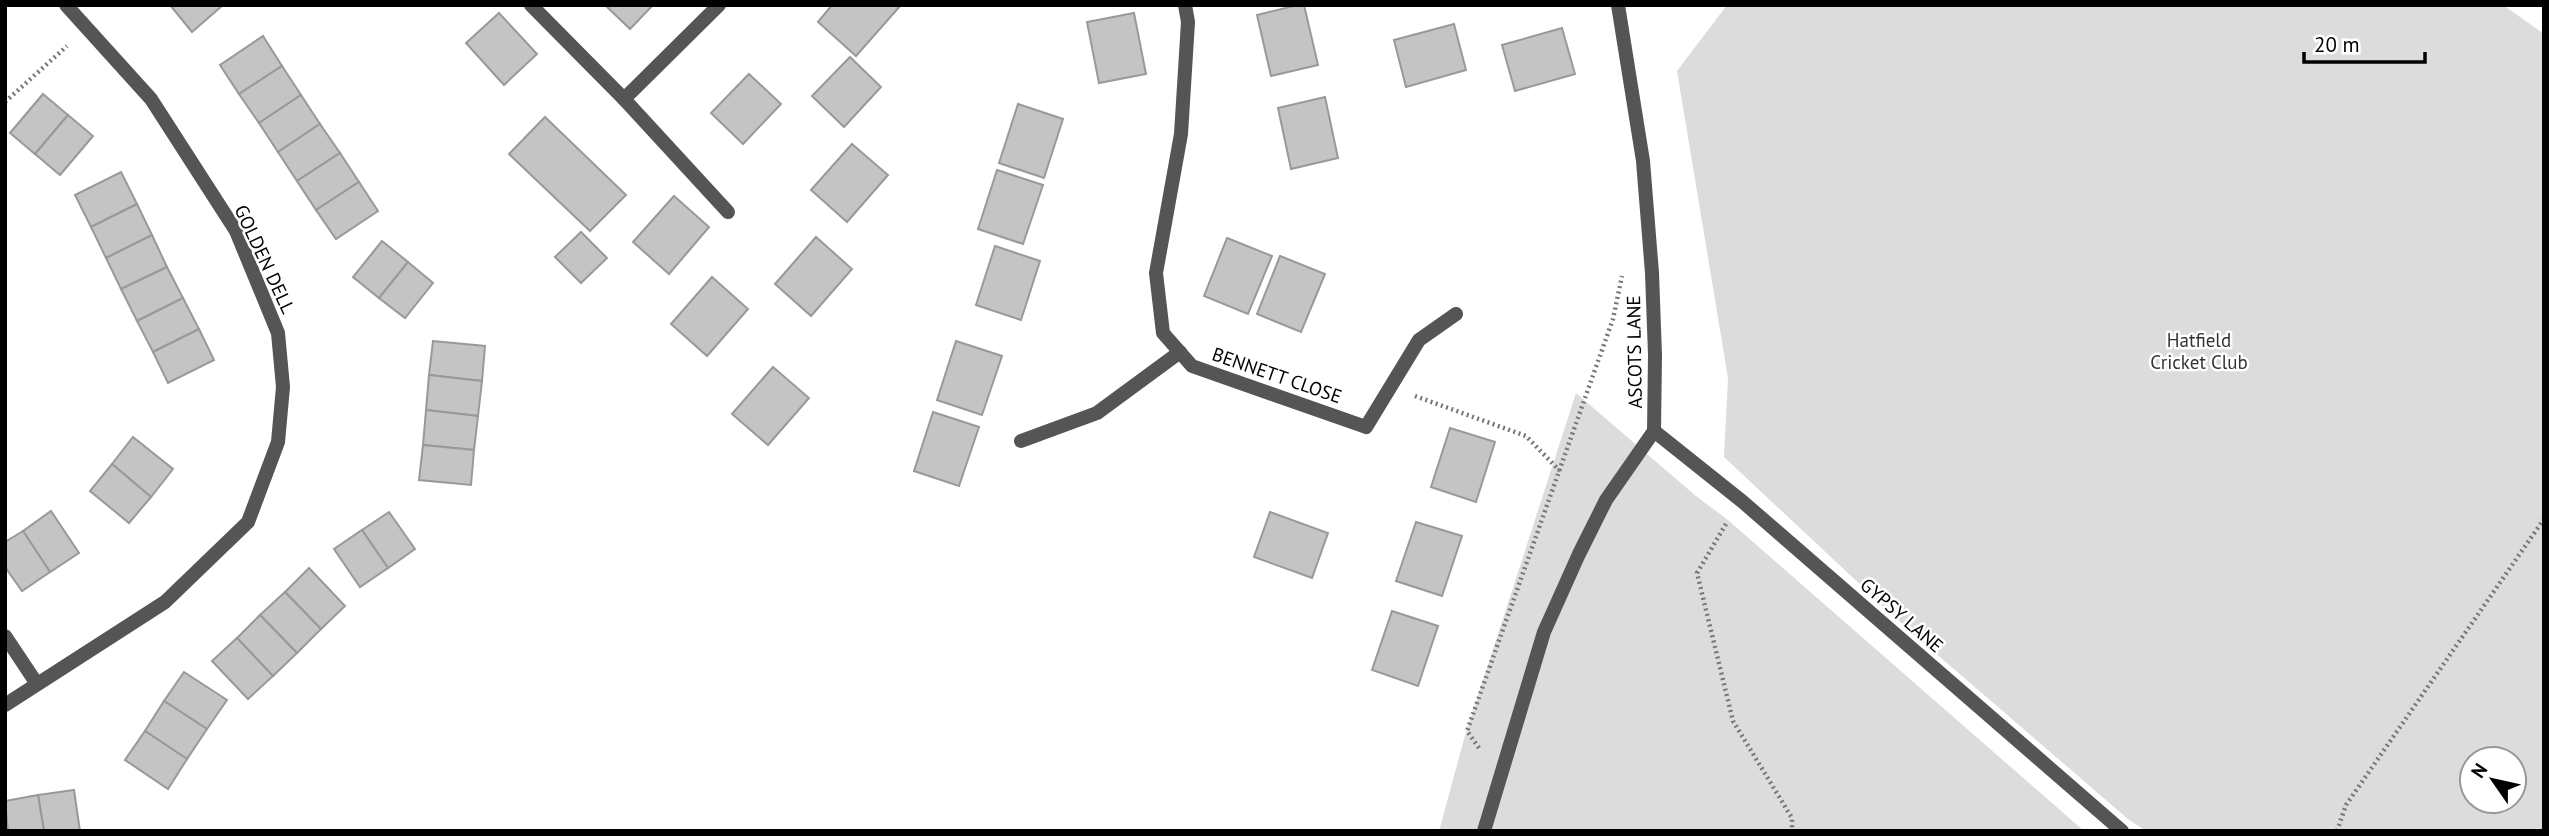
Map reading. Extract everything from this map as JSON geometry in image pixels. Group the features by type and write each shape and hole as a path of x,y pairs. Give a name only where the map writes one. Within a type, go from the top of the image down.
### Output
{"street":[{"name":"GOLDEN DELL","path":"5,705 165,601 248,522 278,442 283,387 278,333 236,231 151,99 66,5"},
{"path":"531,5 624,99 728,212"},
{"path":"624,99 719,5"},
{"name":"BENNETT CLOSE","path":"1185,5 1188,22 1181,134 1156,272 1163,333 1192,366 1367,427 1419,340 1455,314"},
{"name":"ASCOTS LANE","path":"1484,831 1549,621 1606,500 1654,431 1652,273 1643,161 1618,5"},
{"path":"1021,441 1097,413 1180,352"},
{"name":"GYPSY LANE","path":"1654,431 1743,502 2122,831"},
{"path":"5,636 37,684"}],"path":[{"path":"5,102 46,63 89,28"},
{"path":"1500,779 1467,731 1613,319 1624,267"},
{"path":"1392,387 1526,436 1560,471"},
{"path":"2337,831 2346,805 2544,519"},
{"path":"1728,520 1697,573 1732,721 1792,818 1792,831"}],"green space":[{"name":"Hatfield Cricket Club","path":"1727,5 2503,5 2544,34 2544,831 2146,831 2128,819 1912,633 1724,457 1728,378 1677,71"},
{"path":"1576,393 1696,496 1728,520 2084,831 1439,831 1464,739"}],"building":[{"path":"170,5 223,5 192,32"},
{"path":"605,5 653,5 630,29"},
{"path":"832,5 901,5 856,56 818,22"},
{"path":"1304,5 1318,65 1271,76 1257,15"},
{"path":"499,13 537,54 504,85 466,43"},
{"path":"1134,13 1146,74 1099,83 1087,22"},
{"path":"1454,24 1466,70 1406,87 1394,40"},
{"path":"1562,28 1575,74 1515,91 1502,45"},
{"path":"263,36 282,66 239,94 220,65"},
{"path":"850,57 881,87 844,127 812,96"},
{"path":"282,66 301,95 259,123 239,94"},
{"path":"749,74 781,104 743,144 711,113"},
{"path":"43,94 68,115 35,154 10,133"},
{"path":"301,95 320,124 278,152 259,123"},
{"path":"1325,97 1338,158 1291,169 1278,108"},
{"path":"1018,104 1063,119 1044,178 999,163"},
{"path":"68,115 93,136 60,175 35,154"},
{"path":"545,117 626,195 590,231 509,154"},
{"path":"320,124 340,153 297,181 278,152"},
{"path":"852,144 888,175 847,222 811,190"},
{"path":"340,153 359,182 316,210 297,181"},
{"path":"997,170 1043,185 1023,244 978,229"},
{"path":"121,172 137,204 91,227 75,195"},
{"path":"359,182 378,211 336,239 316,210"},
{"path":"674,196 709,227 669,274 633,242"},
{"path":"137,204 152,235 106,258 91,227"},
{"path":"581,232 607,258 581,283 555,257"},
{"path":"152,235 167,267 121,289 106,258"},
{"path":"816,237 852,269 811,316 775,284"},
{"path":"1227,238 1272,256 1248,314 1204,296"},
{"path":"382,241 408,262 379,298 353,277"},
{"path":"995,246 1040,261 1021,320 976,305"},
{"path":"1280,256 1325,274 1301,332 1257,314"},
{"path":"408,262 433,283 405,318 379,298"},
{"path":"167,267 183,298 137,321 121,289"},
{"path":"712,277 748,309 707,356 671,324"},
{"path":"183,298 199,329 153,352 137,321"},
{"path":"199,329 214,360 168,383 153,352"},
{"path":"433,341 485,346 482,381 429,375"},
{"path":"956,341 1002,356 982,415 937,400"},
{"path":"773,367 809,398 768,445 732,414"},
{"path":"429,375 482,381 478,416 426,410"},
{"path":"426,410 478,416 474,450 423,445"},
{"path":"933,412 979,427 959,486 914,471"},
{"path":"1450,428 1495,442 1476,502 1431,487"},
{"path":"133,437 173,469 151,497 112,464"},
{"path":"423,445 474,450 471,485 419,480"},
{"path":"112,464 151,497 129,523 90,491"},
{"path":"51,511 79,553 50,572 23,531"},
{"path":"389,512 415,549 388,568 362,530"},
{"path":"1270,512 1328,533 1312,578 1254,557"},
{"path":"1416,522 1462,536 1442,596 1396,581"},
{"path":"362,530 388,568 360,587 334,549"},
{"path":"23,531 50,572 22,591 5,567 5,542"},
{"path":"309,568 345,606 321,629 285,592"},
{"path":"285,592 321,629 297,653 260,615"},
{"path":"1392,611 1438,626 1418,686 1372,670"},
{"path":"260,615 297,653 273,676 237,638"},
{"path":"237,638 273,676 248,699 212,661"},
{"path":"184,672 227,700 207,729 164,701"},
{"path":"164,701 207,729 187,759 145,731"},
{"path":"145,731 187,759 168,789 125,760"},
{"path":"74,790 80,831 44,831 38,795"},
{"path":"38,795 44,831 8,831 5,801"}]}
